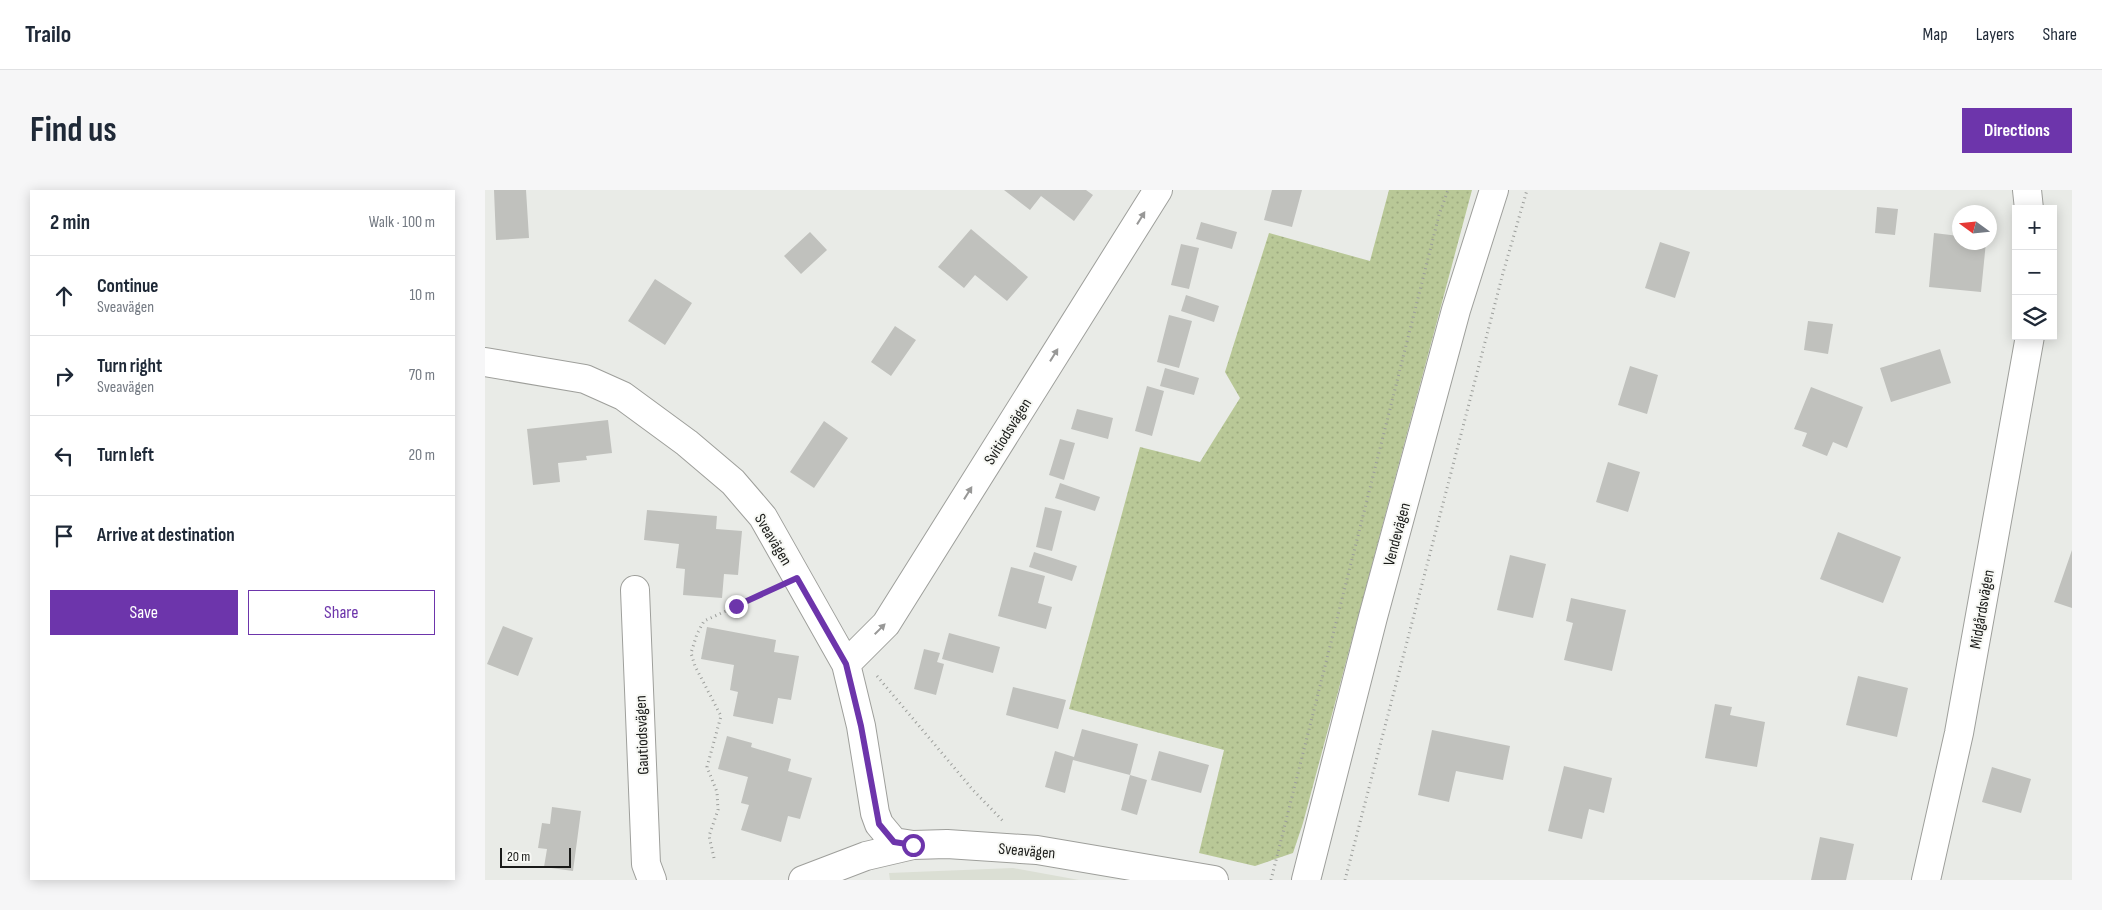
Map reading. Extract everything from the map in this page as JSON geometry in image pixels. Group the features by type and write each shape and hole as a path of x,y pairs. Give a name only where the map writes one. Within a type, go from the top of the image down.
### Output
{"street":[{"name":"Svitiodsvägen","path":"851,658 886,624 1158,190"},
{"name":"Vendevägen","path":"1306,880 1391,550 1456,310 1494,190"},
{"path":"2027,190 2029,205"},
{"name":"Midgårdsvägen","path":"1926,880 1959,734 2029,340"},
{"name":"Sveavägen","path":"485,362 585,379 623,396 687,443 733,482 763,517 797,578 851,658 879,824 894,842 913,845 947,844 1030,849 1214,880"},
{"name":"Gautiodsvägen","path":"635,590 647,864 652,880"},
{"path":"803,880 867,856 913,845"}],"path":[{"path":"1271,880 1435,234 1448,190"},
{"path":"1345,880 1503,273 1527,190"},
{"path":"714,858 709,836 718,810 717,792 707,767 721,716 695,666 691,653 697,634 704,621 797,578"},
{"path":"851,658 1030,849"}],"shaded area":[{"path":"1013,868 1079,880 890,880 889,873"}],"green space":[{"path":"1389,190 1472,190 1303,823 1293,853 1255,866 1199,853 1224,750 1069,709 1140,447 1200,462 1240,398 1225,372 1269,233 1370,261"}],"building":[{"path":"494,190 526,190 529,238 496,240"},
{"path":"1004,190 1086,190 1093,195 1074,221 1041,196 1030,210"},
{"path":"1272,190 1302,190 1292,227 1264,220"},
{"path":"1877,207 1898,209 1895,235 1875,233"},
{"path":"1201,222 1237,232 1232,249 1196,239"},
{"path":"971,229 1028,277 1007,301 975,275 964,288 938,267"},
{"path":"810,232 827,250 801,274 784,256"},
{"path":"1934,233 1952,235 1952,250 1985,250 1981,292 1929,287"},
{"path":"1660,242 1690,252 1675,298 1645,288"},
{"path":"1181,244 1199,248 1189,289 1171,285"},
{"path":"655,279 692,303 665,345 628,321"},
{"path":"1186,295 1219,306 1214,322 1181,311"},
{"path":"1169,315 1192,321 1179,368 1157,362"},
{"path":"1808,321 1833,324 1828,354 1804,350"},
{"path":"895,326 916,340 891,376 871,362"},
{"path":"1940,349 1951,383 1891,402 1880,368"},
{"path":"1630,366 1658,375 1647,414 1618,405"},
{"path":"1165,368 1199,378 1194,395 1160,386"},
{"path":"1147,386 1164,391 1152,436 1135,431"},
{"path":"1811,387 1863,407 1847,448 1833,442 1827,456 1802,446 1807,433 1794,429"},
{"path":"1077,409 1113,418 1108,439 1071,429"},
{"path":"608,420 612,453 586,456 587,460 558,463 560,482 533,485 527,429"},
{"path":"824,421 848,438 814,488 790,472"},
{"path":"1060,439 1075,443 1064,480 1049,475"},
{"path":"1608,462 1640,472 1628,512 1596,502"},
{"path":"1060,483 1100,497 1095,511 1055,498"},
{"path":"1045,507 1062,511 1052,551 1036,547"},
{"path":"647,510 717,516 716,529 742,531 738,575 724,574 722,598 683,595 685,569 676,568 679,544 644,540"},
{"path":"1838,532 1901,557 1883,603 1820,579"},
{"path":"2072,550 2072,608 2054,602"},
{"path":"1034,552 1077,566 1072,581 1029,567"},
{"path":"1510,555 1546,564 1533,618 1497,610"},
{"path":"1011,567 1045,576 1038,603 1052,607 1046,629 998,616"},
{"path":"1571,598 1626,610 1612,671 1564,660 1573,623 1566,621"},
{"path":"503,626 533,638 518,676 487,664"},
{"path":"707,627 776,640 774,652 799,656 791,700 778,698 773,724 733,716 738,692 730,690 734,665 701,659"},
{"path":"949,633 1000,647 993,673 942,659"},
{"path":"924,649 940,653 937,662 944,664 936,695 914,689"},
{"path":"1858,676 1908,688 1897,737 1846,725"},
{"path":"1013,687 1066,700 1058,729 1006,715"},
{"path":"1715,704 1732,707 1730,715 1765,722 1757,767 1705,758"},
{"path":"1082,729 1138,744 1130,775 1073,760 1065,793 1045,787 1055,751 1074,757"},
{"path":"1432,730 1510,746 1503,780 1456,771 1449,802 1418,795"},
{"path":"727,736 752,743 751,747 791,759 788,771 812,778 800,819 788,816 781,842 741,830 749,805 741,803 748,777 718,769"},
{"path":"1159,751 1209,765 1201,793 1151,780"},
{"path":"1564,766 1612,778 1604,813 1589,809 1582,839 1548,831"},
{"path":"1992,767 2031,779 2021,813 1982,802"},
{"path":"1130,775 1147,780 1137,815 1121,810"},
{"path":"552,807 581,811 573,871 544,867 547,849 538,848 542,823 550,824"},
{"path":"1820,837 1854,844 1846,880 1811,880"}],"route":[{"path":"736,606 797,578 846,664 861,726 875,813 879,824 894,842 913,845"}]}
